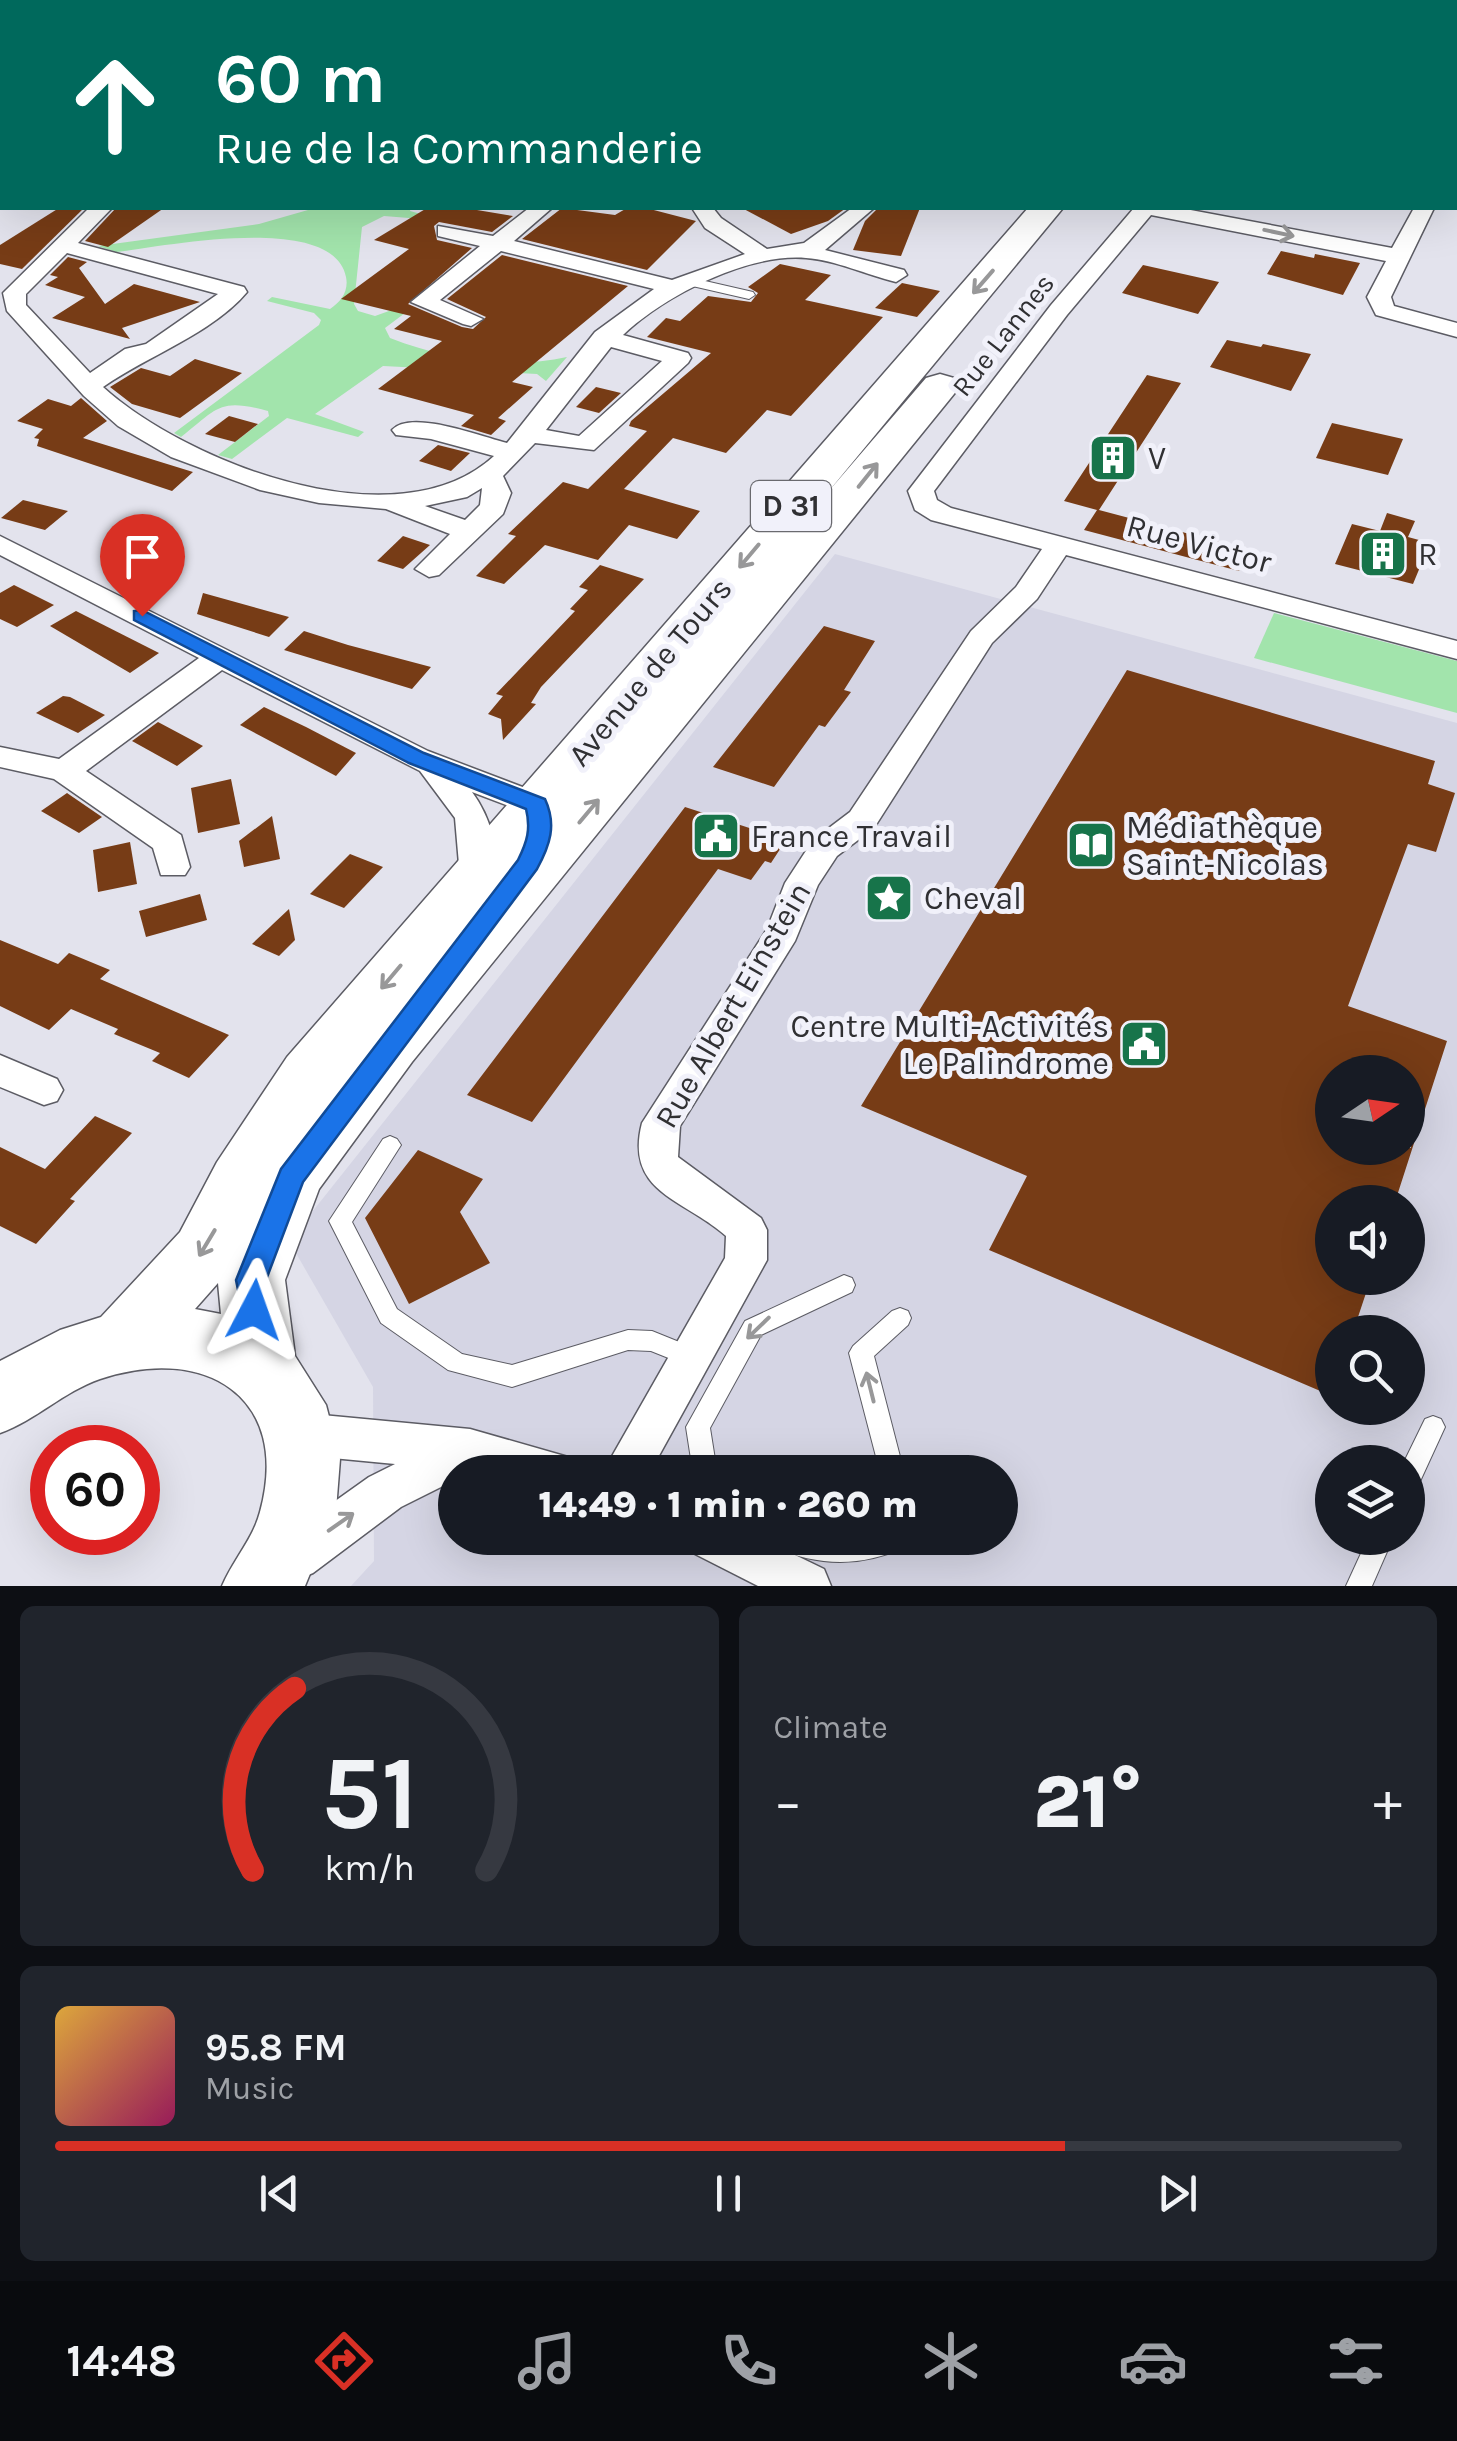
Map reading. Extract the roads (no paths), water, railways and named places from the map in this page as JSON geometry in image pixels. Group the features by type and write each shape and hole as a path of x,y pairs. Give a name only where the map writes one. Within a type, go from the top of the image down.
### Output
{"main road":[{"name":"Avenue de Tours","path":"126,1337 204,1252 240,1181 309,1074 536,805 1060,214"},
{"name":"Avenue de Tours","path":"262,1369 251,1280 291,1177 391,1046 794,566 1060,214"},
{"path":"7,1388 73,1353 126,1337 164,1334 201,1339 234,1350 262,1369 286,1398 300,1434 304,1482 292,1532 263,1584"}],"street":[{"path":"99,210 7,295 15,306 89,386 144,432 202,461 338,501 394,504 432,499 490,474 520,444 603,336 684,285 764,256 804,251 896,275"},
{"path":"471,319 423,302 539,210"},
{"path":"703,210 713,223 764,256"},
{"path":"804,251 861,210"},
{"name":"Rue Lannes","path":"925,504 921,490 1069,297 1145,210"},
{"name":"Rue Lannes","path":"1157,210 1396,256"},
{"path":"1265,210 1409,235"},
{"path":"1423,210 1396,256 1379,297 1384,310 1457,330"},
{"path":"446,231 684,285"},
{"path":"64,246 236,292 154,349 134,354 89,386"},
{"path":"405,430 520,444 585,445 679,358 603,336"},
{"path":"428,569 493,508 498,493 490,474"},
{"path":"394,504 469,531"},
{"name":"Rue Victor","path":"925,504 941,514 1457,650"},
{"name":"Rue Albert Einstein","path":"636,1455 746,1260 748,1230 729,1210 682,1186 657,1165 652,1145 661,1123 783,932 802,883 825,848 862,820 981,637 1027,594 1059,544"},
{"path":"7,555 221,656 416,758 536,805 540,840 528,863 391,1046"},
{"path":"64,771 221,656"},
{"path":"0,757 64,771 169,843 174,867"},
{"path":"416,758 467,802 478,836 477,876"},
{"path":"0,1070 44,1090"},
{"path":"300,1434 489,1455"},
{"path":"263,1584 384,1492 470,1450"},
{"path":"746,1555 807,1586"}],"lane":[{"path":"684,285 749,295"},
{"path":"390,1145 340,1221 389,1316 456,1363 512,1376 628,1340 652,1341 692,1357"},
{"path":"702,1455 698,1427 753,1328 844,1285"},
{"path":"888,1455 861,1353 900,1318"},
{"path":"1425,1445 1433,1427"},
{"path":"1360,1586 1373,1555"}],"place":[{"name":"V","path":"1113,458"},
{"name":"R","path":"1383,554"},
{"name":"France Travail","path":"716,836"},
{"name":"Médiathèque Saint-Nicolas","path":"1091,845"},
{"name":"Cheval","path":"889,898"},
{"name":"Centre Multi-Activités Le Palindrome","path":"1144,1044"}]}
